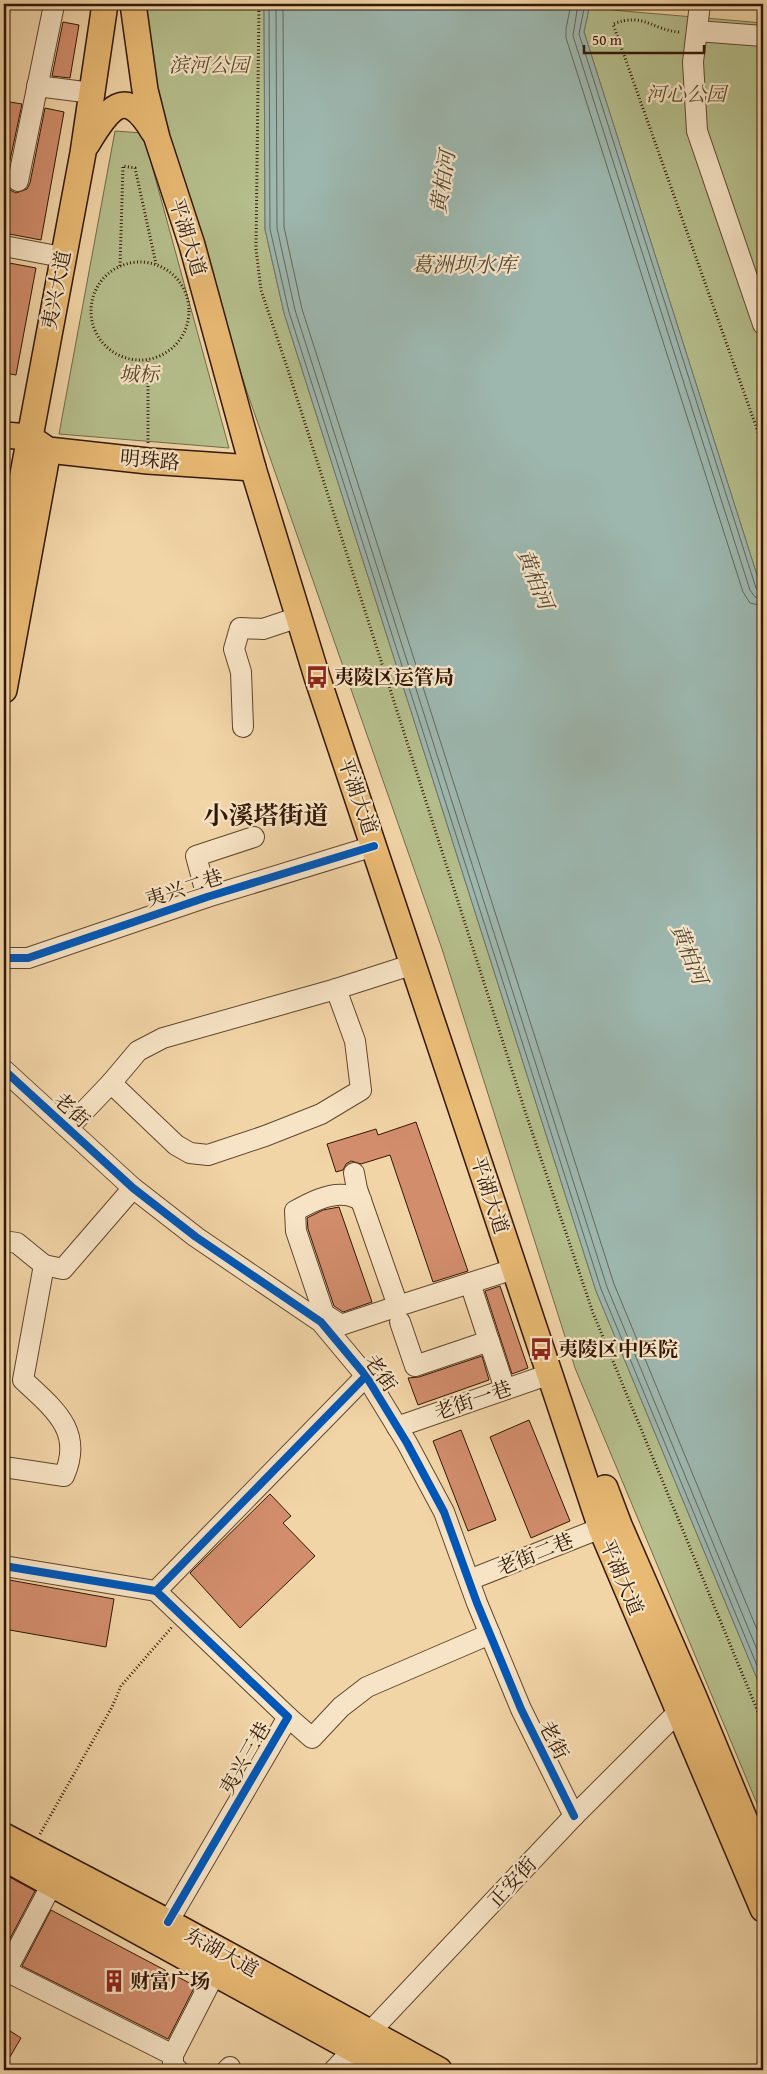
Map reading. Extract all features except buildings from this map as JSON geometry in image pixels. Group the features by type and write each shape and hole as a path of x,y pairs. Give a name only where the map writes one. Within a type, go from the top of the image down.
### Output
{"main road":[{"name":"夷兴大道","path":"4,576 62,257 83,153 106,4"},
{"name":"平湖大道","path":"133,4 146,90 157,138 192,245 253,468 317,677 601,1528 763,1864"},
{"path":"83,153 99,124 114,108 125,105 136,108 157,138"},
{"name":"明珠路","path":"4,435 26,452 253,468"},
{"name":"夷兴大道","path":"4,690 26,452"},
{"name":"平湖大道","path":"253,468 272,500 543,1309 619,1525 763,1909"},
{"name":"东湖大道","path":"4,1836 168,1922 362,2041 391,2070"},
{"name":"东湖大道","path":"4,1858 215,1973 362,2041 439,2070"}],"street":[{"path":"700,4 693,62 698,131 763,324"},
{"path":"18,180 54,5"},
{"path":"697,31 763,36"},
{"path":"37,86 92,93"},
{"path":"4,246 62,257"},
{"path":"243,727 241,672 234,649 240,628 264,629 300,617"},
{"path":"207,898 196,856 254,836"},
{"name":"夷兴二巷","path":"4,958 28,958 207,898 374,846"},
{"path":"68,1128 138,1052 163,1038 414,964"},
{"path":"111,1083 176,1146 190,1153 208,1155 266,1136 321,1114 361,1090 355,1040 336,988"},
{"name":"老街","path":"4,1070 133,1188 196,1237 321,1322 366,1376 397,1427 444,1512 520,1709 574,1816"},
{"path":"354,1173 415,1366 489,1341"},
{"path":"4,1241 17,1243 44,1265 63,1270 133,1188"},
{"path":"361,1200 346,1195 333,1196 308,1204 295,1212 296,1231 324,1314 341,1325 399,1314 470,1283 514,1269"},
{"path":"4,1467 64,1476 71,1460 69,1431 50,1406 23,1380 44,1265"},
{"path":"470,1283 506,1389"},
{"name":"老街一巷","path":"397,1427 550,1374"},
{"path":"4,1566 156,1591 366,1376"},
{"name":"老街二巷","path":"469,1580 601,1528"},
{"name":"夷兴三巷","path":"156,1591 288,1717 168,1922"},
{"path":"288,1717 312,1738 341,1706 367,1687 490,1634"},
{"name":"正安街","path":"334,2070 574,1816 687,1703"},
{"path":"52,1884 5,1970 176,2062 215,1973"}],"path":[{"path":"259,4 256,249 261,290 526,1114 592,1313 763,1724"},
{"path":"697,31 676,32 641,19 622,20 613,24 763,446"},
{"path":"120,266 123,166 135,168 156,264"},
{"path":"132,262 156,264 170,272 181,284 187,298 189,314 185,330 176,344 164,354 148,359 132,360 118,355 105,346 96,333 91,317 92,302 97,287 107,274 120,266 132,262"},
{"path":"148,359 148,461"},
{"path":"31,1851 112,1707 121,1686 182,1616"}],"green space":[{"name":"滨河公园","path":"145,4 264,4 265,229 284,313 596,1291 763,1693 763,1818 575,1368 442,949 247,392 156,98"},
{"name":"河心公园","path":"589,8 763,23 763,594 584,32"},
{"name":"城标","path":"115,131 143,133 229,448 59,434"}],"water":[{"name":"葛洲坝水库","path":"264,4 590,4 584,32 763,594 763,1693 596,1291 284,313 265,229"}],"cycle path":[{"path":"4,958 28,958 207,897 374,846"},
{"path":"4,1070 133,1188 196,1237 321,1322 366,1376 407,1443 444,1512 477,1603 521,1709 574,1816"},
{"path":"4,1566 156,1591 366,1376"},
{"path":"156,1591 288,1717 168,1922"}],"place":[{"name":"夷陵区运管局","path":"317,677"},
{"name":"夷陵区中医院","path":"541,1349"},
{"name":"财富广场","path":"114,1981"}],"district":[{"name":"小溪塔街道","path":"266,815"}],"water label":[{"name":"黄柏河","path":"443,182"},
{"name":"黄柏河","path":"535,579"},
{"name":"黄柏河","path":"689,954"}]}
